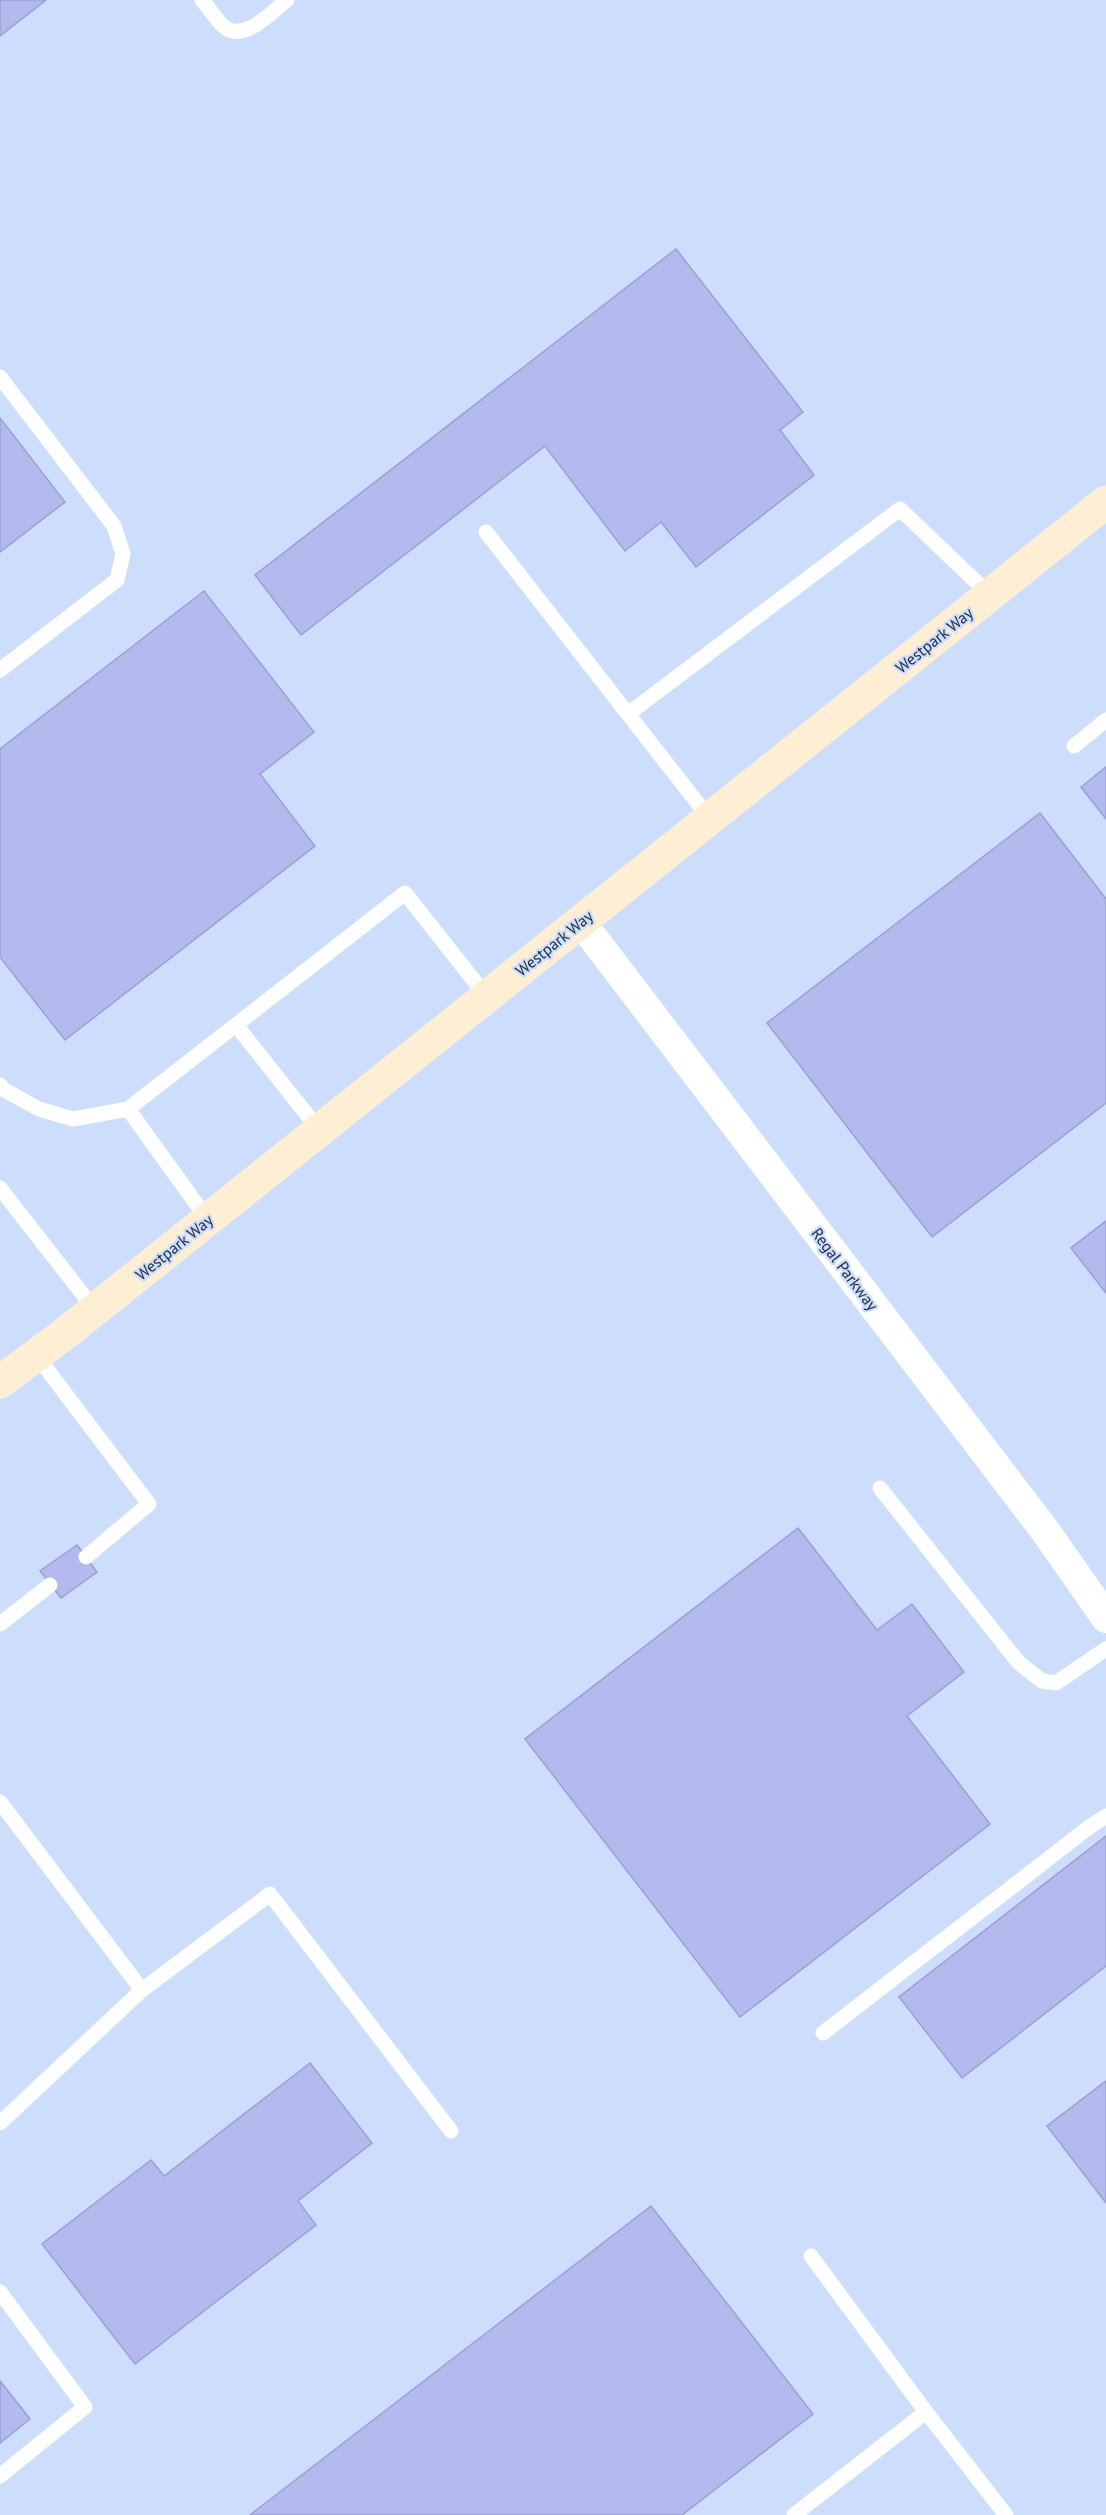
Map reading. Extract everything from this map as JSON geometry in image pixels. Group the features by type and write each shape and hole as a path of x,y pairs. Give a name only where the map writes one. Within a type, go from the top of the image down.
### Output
{"street":[{"name":"Westpark Way","path":"0,1382 95,1310 320,1131 1106,502"},
{"name":"Regal Parkway","path":"581,922 1046,1532 1106,1618"}],"lane":[{"path":"202,0 225,28 241,31 255,25 287,0"},
{"path":"0,377 114,526 123,554 117,580 0,670"},
{"path":"628,714 900,509 990,595"},
{"path":"486,532 710,819"},
{"path":"1074,746 1106,720"},
{"path":"0,1085 3,1089 39,1109 73,1119 128,1109 405,893 487,997"},
{"path":"236,1025 320,1131"},
{"path":"128,1109 208,1220"},
{"path":"0,1188 95,1310"},
{"path":"36,1355 149,1504 86,1557"},
{"path":"880,1488 1019,1663 1042,1681 1056,1683 1106,1649"},
{"path":"0,1624 50,1585"},
{"path":"0,1803 142,1990"},
{"path":"823,2033 1106,1816"},
{"path":"0,2123 142,1990 270,1894 451,2131"},
{"path":"811,2256 926,2412 1006,2515"},
{"path":"0,2292 85,2407 0,2476"},
{"path":"794,2515 926,2412"}],"building":[{"path":"0,0 46,0 0,36"},
{"path":"676,249 803,412 780,430 814,475 696,567 661,522 625,551 545,446 301,635 255,575"},
{"path":"0,418 65,502 0,552"},
{"path":"204,591 314,732 260,774 315,846 65,1040 0,957 0,749"},
{"path":"1106,767 1106,819 1081,787"},
{"path":"1040,813 1106,899 1106,1103 932,1237 767,1023"},
{"path":"1106,1221 1106,1293 1071,1248"},
{"path":"798,1528 877,1630 912,1604 964,1672 907,1716 990,1824 740,2017 525,1739"},
{"path":"77,1545 97,1572 61,1598 40,1571"},
{"path":"1106,1836 1106,1966 962,2078 899,1997"},
{"path":"310,2063 372,2143 298,2201 316,2225 135,2364 42,2244 151,2160 164,2176"},
{"path":"1106,2081 1106,2203 1047,2126"},
{"path":"651,2206 813,2414 682,2515 250,2515"},
{"path":"0,2381 30,2419 0,2443"}]}
